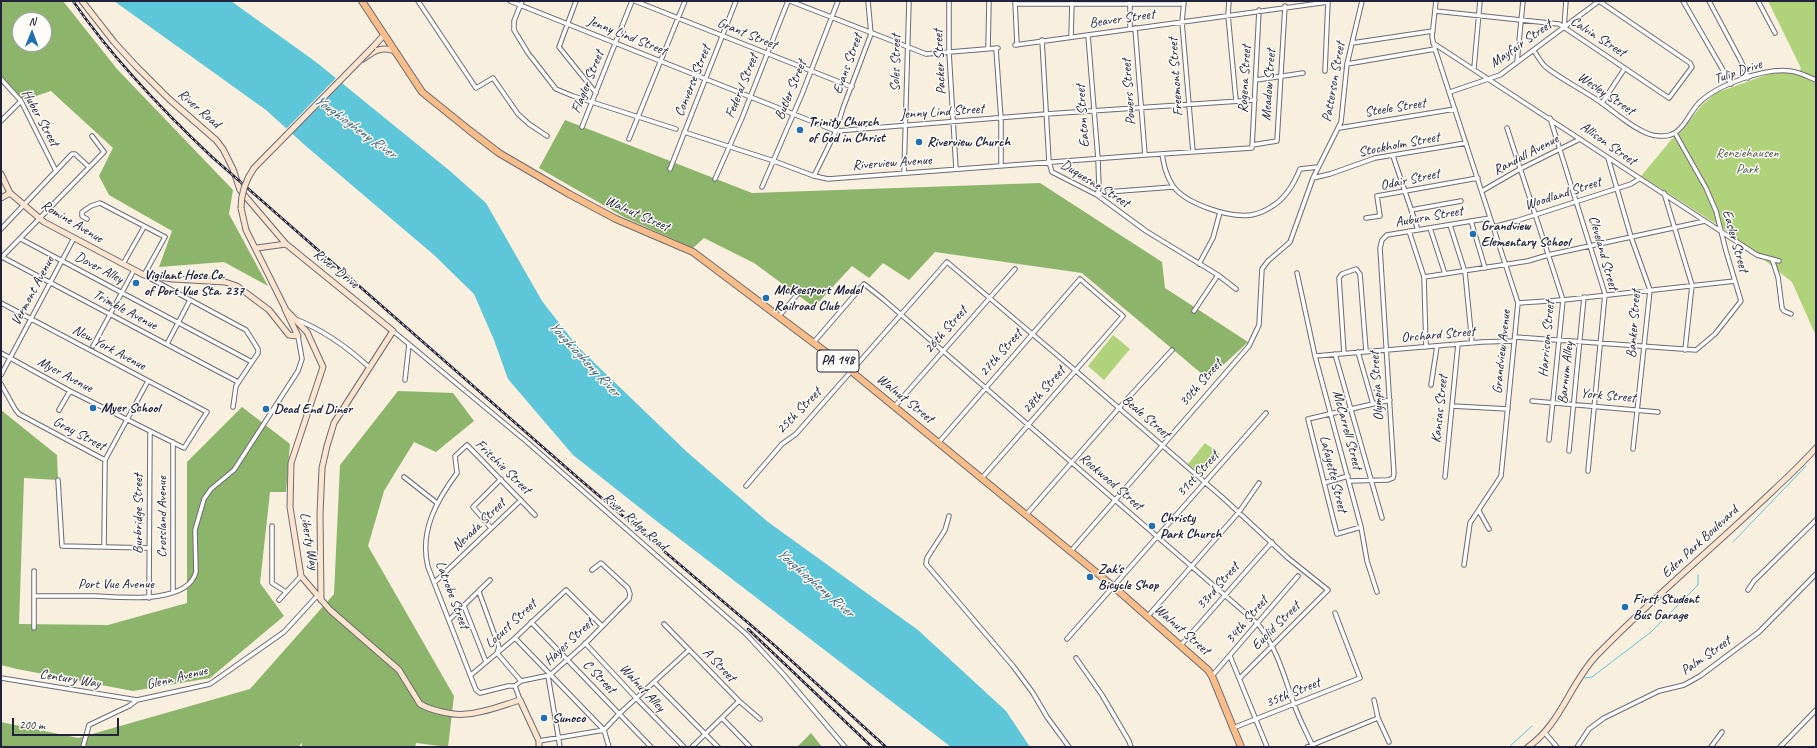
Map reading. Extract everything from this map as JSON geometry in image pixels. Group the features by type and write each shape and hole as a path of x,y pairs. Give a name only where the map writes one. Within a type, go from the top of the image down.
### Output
{"main road":[{"name":"Walnut Street","path":"362,1 416,83 430,100 499,153 616,219 693,252 814,342 895,406 1114,587 1202,663 1212,676 1241,747"}],"street":[{"name":"River Road","path":"82,1 110,38 136,66 169,99 216,140 223,149 233,169 238,186 245,198 286,244"},
{"path":"418,1 476,88 493,78 518,114 529,124 547,136"},
{"name":"Jenny Lind Street","path":"510,1 521,3 566,24 836,131 1046,114 1255,100"},
{"path":"576,1 566,24 559,47 596,93"},
{"name":"Grant Street","path":"634,1 852,87"},
{"name":"Flagler Street","path":"582,127 634,1"},
{"path":"630,139 685,1"},
{"name":"Converse Street","path":"670,169 736,1"},
{"path":"789,1 832,19 926,54 997,49 1001,118 1001,166"},
{"name":"Federal Street","path":"715,179 789,1"},
{"name":"Butler Street","path":"762,187 811,71 838,1"},
{"name":"Evans Street","path":"814,176 836,131 843,108 871,34 868,1"},
{"name":"Soles Street","path":"904,173 909,1"},
{"name":"Packer Street","path":"949,1 949,52 956,169"},
{"path":"988,49 989,1"},
{"path":"1229,1 1228,15 1236,101"},
{"path":"1279,1 1280,8"},
{"path":"1325,71 1328,1"},
{"name":"Beaver Street","path":"1015,3 1016,45 1042,40 1088,35 1328,1"},
{"name":"Patterson Street","path":"1303,209 1313,178 1338,128 1342,115 1347,64 1362,1"},
{"name":"Grandview Avenue","path":"1436,1 1433,43 1518,303 1501,476 1479,510 1469,529 1464,564"},
{"path":"1474,68 1480,1"},
{"path":"1517,62 1524,1"},
{"path":"1564,28 1566,1"},
{"name":"Calvin Street","path":"1435,10 1559,24 1669,98 1689,73 1692,67 1690,63 1599,1"},
{"name":"Mayfair Street","path":"1450,92 1500,76 1599,1"},
{"path":"1709,1 1742,60 1748,78"},
{"path":"1758,1 1775,32"},
{"path":"1685,2 1730,84"},
{"path":"521,3 514,22 514,30 528,54 556,89 593,103 676,129"},
{"path":"1015,3 1184,3"},
{"path":"1071,37 1072,3"},
{"name":"Powers Street","path":"1130,3 1140,84 1145,155"},
{"name":"Freemont Street","path":"1184,3 1182,22 1193,152"},
{"name":"Meadow Street","path":"1252,147 1276,141 1285,6"},
{"name":"Rogena Street","path":"1252,147 1259,10"},
{"path":"1352,42 1433,31"},
{"path":"375,48 384,35"},
{"name":"Eaton Street","path":"1088,35 1098,159 1099,188 1097,195"},
{"name":"Duquesne Street","path":"1042,40 1050,169 1055,175 1097,195 1146,231 1218,275 1236,289"},
{"name":"Allison Street","path":"1433,43 1474,68 1639,179 1664,193 1757,255 1772,260 1779,260"},
{"path":"375,48 387,48 395,51"},
{"name":"Liberty Way","path":"375,48 355,66 254,168 242,193 241,208 246,230 257,248 284,306 307,332 324,368 291,463 290,507 301,576 321,600 344,623 399,670 416,699 426,707 465,715 520,700"},
{"path":"1347,64 1435,49"},
{"name":"Wesley Street","path":"1534,50 1545,67 1602,103 1636,127 1649,134 1669,136 1675,133"},
{"path":"1602,103 1626,68"},
{"name":"Tulip Drive","path":"1675,133 1704,98 1714,90 1748,78 1782,70 1799,73 1816,80"},
{"path":"1256,80 1303,73"},
{"name":"Huber Street","path":"1,79 21,101 56,171"},
{"path":"1,121 21,101"},
{"name":"Steele Street","path":"1338,128 1455,109"},
{"name":"Cleveland Street","path":"1550,118 1605,294 1599,343 1588,471"},
{"name":"Harrison Street","path":"1507,128 1563,300 1549,440"},
{"name":"Riverview Avenue","path":"684,132 774,161 814,176 828,179 1252,147"},
{"name":"Easler Street","path":"1675,133 1706,188 1722,232 1726,252 1741,301 1709,340 1698,350"},
{"path":"2,258 104,152 92,136"},
{"name":"Randall Avenue","path":"1482,191 1520,168 1580,139"},
{"name":"Stockholm Street","path":"1313,178 1330,174 1375,158 1466,144"},
{"path":"1,229 74,154 89,168"},
{"path":"1162,154 1165,170 1173,187 1196,203 1220,212 1244,216 1262,212 1272,207 1283,198 1300,169 1318,167"},
{"path":"1393,156 1418,230"},
{"name":"Banker Street","path":"1608,158 1631,237 1650,290 1633,449"},
{"name":"Romine Avenue","path":"1,174 10,193 40,219 246,330 258,351 252,362"},
{"name":"Odair Street","path":"1366,218 1380,216 1377,196 1478,178"},
{"name":"Woodland Street","path":"1493,227 1516,222 1639,179"},
{"path":"1097,195 1107,192 1173,187"},
{"path":"1,198 10,193"},
{"path":"1664,193 1692,285 1685,350"},
{"path":"1410,210 1461,201"},
{"path":"87,219 82,216 82,212 91,206 100,203 164,237 144,274"},
{"name":"30th Street","path":"1070,552 1161,445 1249,346 1259,325 1262,269 1268,261 1290,242 1303,209"},
{"path":"1199,264 1213,238 1220,212"},
{"name":"Auburn Street","path":"1380,248 1382,240 1387,235 1490,218"},
{"path":"1471,221 1485,268"},
{"path":"1424,277 1465,272 1528,261 1704,221"},
{"path":"1450,225 1465,272 1472,343"},
{"path":"123,264 144,227"},
{"path":"1430,228 1445,274"},
{"path":"1409,232 1424,277 1426,347"},
{"name":"Vermont Avenue","path":"1,375 49,282 74,238"},
{"name":"Dover Alley","path":"21,239 252,362"},
{"path":"257,248 286,244"},
{"name":"River Drive","path":"286,244 393,331"},
{"name":"Olympia Street","path":"1349,481 1371,479 1388,480 1392,478 1394,474 1390,400 1385,350 1380,248"},
{"name":"Trimble Avenue","path":"2,258 238,382"},
{"path":"1772,260 1778,278 1782,306 1784,311 1791,314"},
{"name":"Beale Street","path":"948,262 1076,370 1272,542 1288,558 1328,590"},
{"name":"25th Street","path":"746,486 782,444 796,434 948,262"},
{"name":"26th Street","path":"895,406 1015,269"},
{"path":"1344,353 1339,278 1342,274 1356,269 1360,274 1366,351"},
{"path":"93,346 134,270"},
{"name":"McCarrell Street","path":"1297,273 1315,356 1362,527 1367,561 1377,592"},
{"name":"Romine Avenue","path":"144,274 172,279 231,283 270,310 289,335 298,336"},
{"path":"1194,311 1218,275"},
{"name":"27th Street","path":"939,442 1080,279 1123,316"},
{"path":"1518,303 1563,300 1605,294 1736,281"},
{"name":"Rockwood Street","path":"814,342 864,284 944,350 985,388 1258,624 1266,635 1285,676 1294,705 1312,746"},
{"path":"779,316 797,295"},
{"name":"Barnum Alley","path":"1569,451 1584,297"},
{"path":"167,344 190,300"},
{"name":"New York Avenue","path":"1,303 207,412 184,448"},
{"name":"Port Vue Avenue","path":"34,596 149,598 173,592 185,587 195,577 194,530 204,499 211,489 234,470 298,371 302,359 298,336 284,306"},
{"name":"28th Street","path":"982,478 1123,316"},
{"path":"296,318 325,332 347,348 369,368"},
{"path":"321,600 320,514 322,468 334,423 393,331"},
{"name":"River Ridge Road","path":"393,331 527,442 746,634 784,675 845,747"},
{"name":"Orchard Street","path":"1315,356 1514,339 1559,340 1698,350"},
{"path":"405,380 409,344"},
{"name":"Kansas Street","path":"1445,477 1458,344"},
{"path":"1431,385 1436,346"},
{"path":"1026,515 1119,408 1172,350"},
{"path":"1358,352 1373,404"},
{"name":"Myer Avenue","path":"1,353 70,391 184,448"},
{"path":"1335,354 1382,518"},
{"path":"233,407 238,382 252,362"},
{"path":"105,460 148,381"},
{"name":"Gray Street","path":"1,384 19,414 105,460 104,547"},
{"path":"60,410 70,391"},
{"path":"1331,414 1390,400"},
{"name":"York Street","path":"1532,401 1658,412"},
{"path":"1452,406 1508,409"},
{"name":"31st Street","path":"1067,639 1266,413"},
{"name":"Lafayette Street","path":"1331,414 1308,420 1337,534 1362,527"},
{"name":"Burbridge Street","path":"149,598 148,548 150,431"},
{"name":"Crossland Avenue","path":"173,442 173,592"},
{"name":"Fritchie Street","path":"455,456 467,444 535,515"},
{"name":"Eden Park Boulevard","path":"1528,747 1545,733 1552,724 1569,692 1595,657 1816,448"},
{"name":"Latrobe Street","path":"455,456 457,472 437,503 428,527 426,557 476,690 480,693 508,686 515,686"},
{"path":"404,476 437,503"},
{"path":"1324,483 1348,476"},
{"path":"491,528 473,507 501,479"},
{"path":"58,480 62,546 148,548"},
{"path":"1148,616 1192,567 1238,512 1259,483"},
{"name":"Nevada Street","path":"435,582 520,500"},
{"path":"1479,510 1489,529"},
{"path":"949,516 945,530 927,558 926,564 1013,666 1069,747"},
{"path":"1748,590 1754,581 1816,520"},
{"path":"272,526 272,583 286,592"},
{"name":"33rd Street","path":"1181,645 1272,542"},
{"name":"Hayes Street","path":"515,686 521,681 549,676 586,643 629,599 630,594 628,588 601,563 592,570"},
{"path":"34,571 34,628"},
{"name":"Palm Street","path":"1577,747 1589,729 1604,718 1659,691 1684,685 1700,676 1759,632 1816,574"},
{"path":"279,600 301,576"},
{"name":"34th Street","path":"1212,676 1298,576"},
{"path":"449,620 490,580"},
{"name":"Locust Street","path":"471,675 515,638 566,590 602,626"},
{"name":"Euclid Street","path":"1240,678 1328,590"},
{"path":"479,592 499,647 497,653 521,681"},
{"name":"Glenn Avenue","path":"83,747 88,725 129,706 137,700 210,684 284,632 318,596"},
{"path":"464,606 486,662"},
{"name":"35th Street","path":"1234,728 1360,678 1335,613"},
{"name":"C Street","path":"532,622 651,747"},
{"name":"A Street","path":"664,624 739,701 760,719"},
{"path":"515,638 549,676 604,730 609,747"},
{"name":"Walnut Alley","path":"586,643 636,698 684,747"},
{"path":"515,686 539,744 559,738 604,730 619,714 689,650"},
{"path":"1230,656 1240,678 1266,747"},
{"path":"1076,658 1102,694 1131,747"},
{"path":"549,676 560,747"},
{"name":"Century Way","path":"1,678 137,700"},
{"path":"654,682 718,747"},
{"path":"1374,700 1378,718 1389,742"},
{"path":"692,747 739,701"},
{"path":"1780,747 1816,710"},
{"path":"722,718 750,747"},
{"path":"1306,747 1312,746 1378,718"},
{"path":"1711,747 1722,732"},
{"path":"1545,733 1557,747"}],"green space":[{"path":"1,1 63,1 117,69 233,190 229,214 268,286 224,262 159,267 172,231 109,195 99,176 113,148 51,91 21,101 1,79"},
{"name":"Renziehausen Park","path":"1768,1 1816,1 1816,336 1792,282 1729,232 1641,176 1672,139 1682,131 1701,106 1716,93 1766,75 1782,72 1798,75 1801,68"},
{"path":"565,120 752,193 1040,183 1162,262 1165,288 1248,342 1208,379 1082,273 935,252 909,280 883,263 869,278 852,266 814,307 754,263 704,238 693,248 624,217 539,168"},
{"path":"1113,335 1130,349 1104,380 1088,366"},
{"path":"398,391 453,393 474,421 436,452 414,442 384,491 368,546 454,696 448,747 416,743 415,747 302,747 302,743 298,747 1,747 1,722 78,738 250,689 334,594 340,465"},
{"path":"242,407 290,444 286,492 270,492 260,583 284,616 210,678 133,691 1,665 1,410 57,455 58,480 24,478 19,624 108,625 187,603 187,462"},
{"path":"1205,443 1220,454 1203,475 1188,464"},
{"path":"811,733 822,747 797,747"}],"water":[{"name":"Youghiogheny River","path":"114,1 231,1 316,62 450,171 486,203 542,301 577,346 687,452 768,522 918,630 1006,711 1030,747 951,747 659,523 573,455 508,379 494,340 474,294 434,255 307,147 266,110"}],"pier":[{"path":"337,77 343,82 291,135 285,130"}],"waterway":[{"path":"1733,542 1806,466"},
{"path":"1585,678 1592,677 1651,632 1698,585 1698,575"},
{"path":"1509,747 1532,726"}],"railway":[{"path":"73,1 104,43 138,83 174,121 212,157 577,477 773,644 886,747"},
{"path":"748,629 872,747"}],"place":[{"name":"Trinity Church of God in Christ","path":"800,130"},
{"name":"Riverview Church","path":"919,142"},
{"name":"Grandview Elementary School","path":"1473,234"},
{"name":"Vigilant Hose Co. of Port Vue Sta. 237","path":"136,283"},
{"name":"McKeesport Model Railroad Club","path":"766,298"},
{"name":"Myer School","path":"93,408"},
{"name":"Dead End Diner","path":"266,409"},
{"name":"Christy Park Church","path":"1152,526"},
{"name":"Zak's Bicycle Shop","path":"1090,577"},
{"name":"First Student Bus Garage","path":"1625,607"},
{"name":"Sunoco","path":"544,718"}]}
